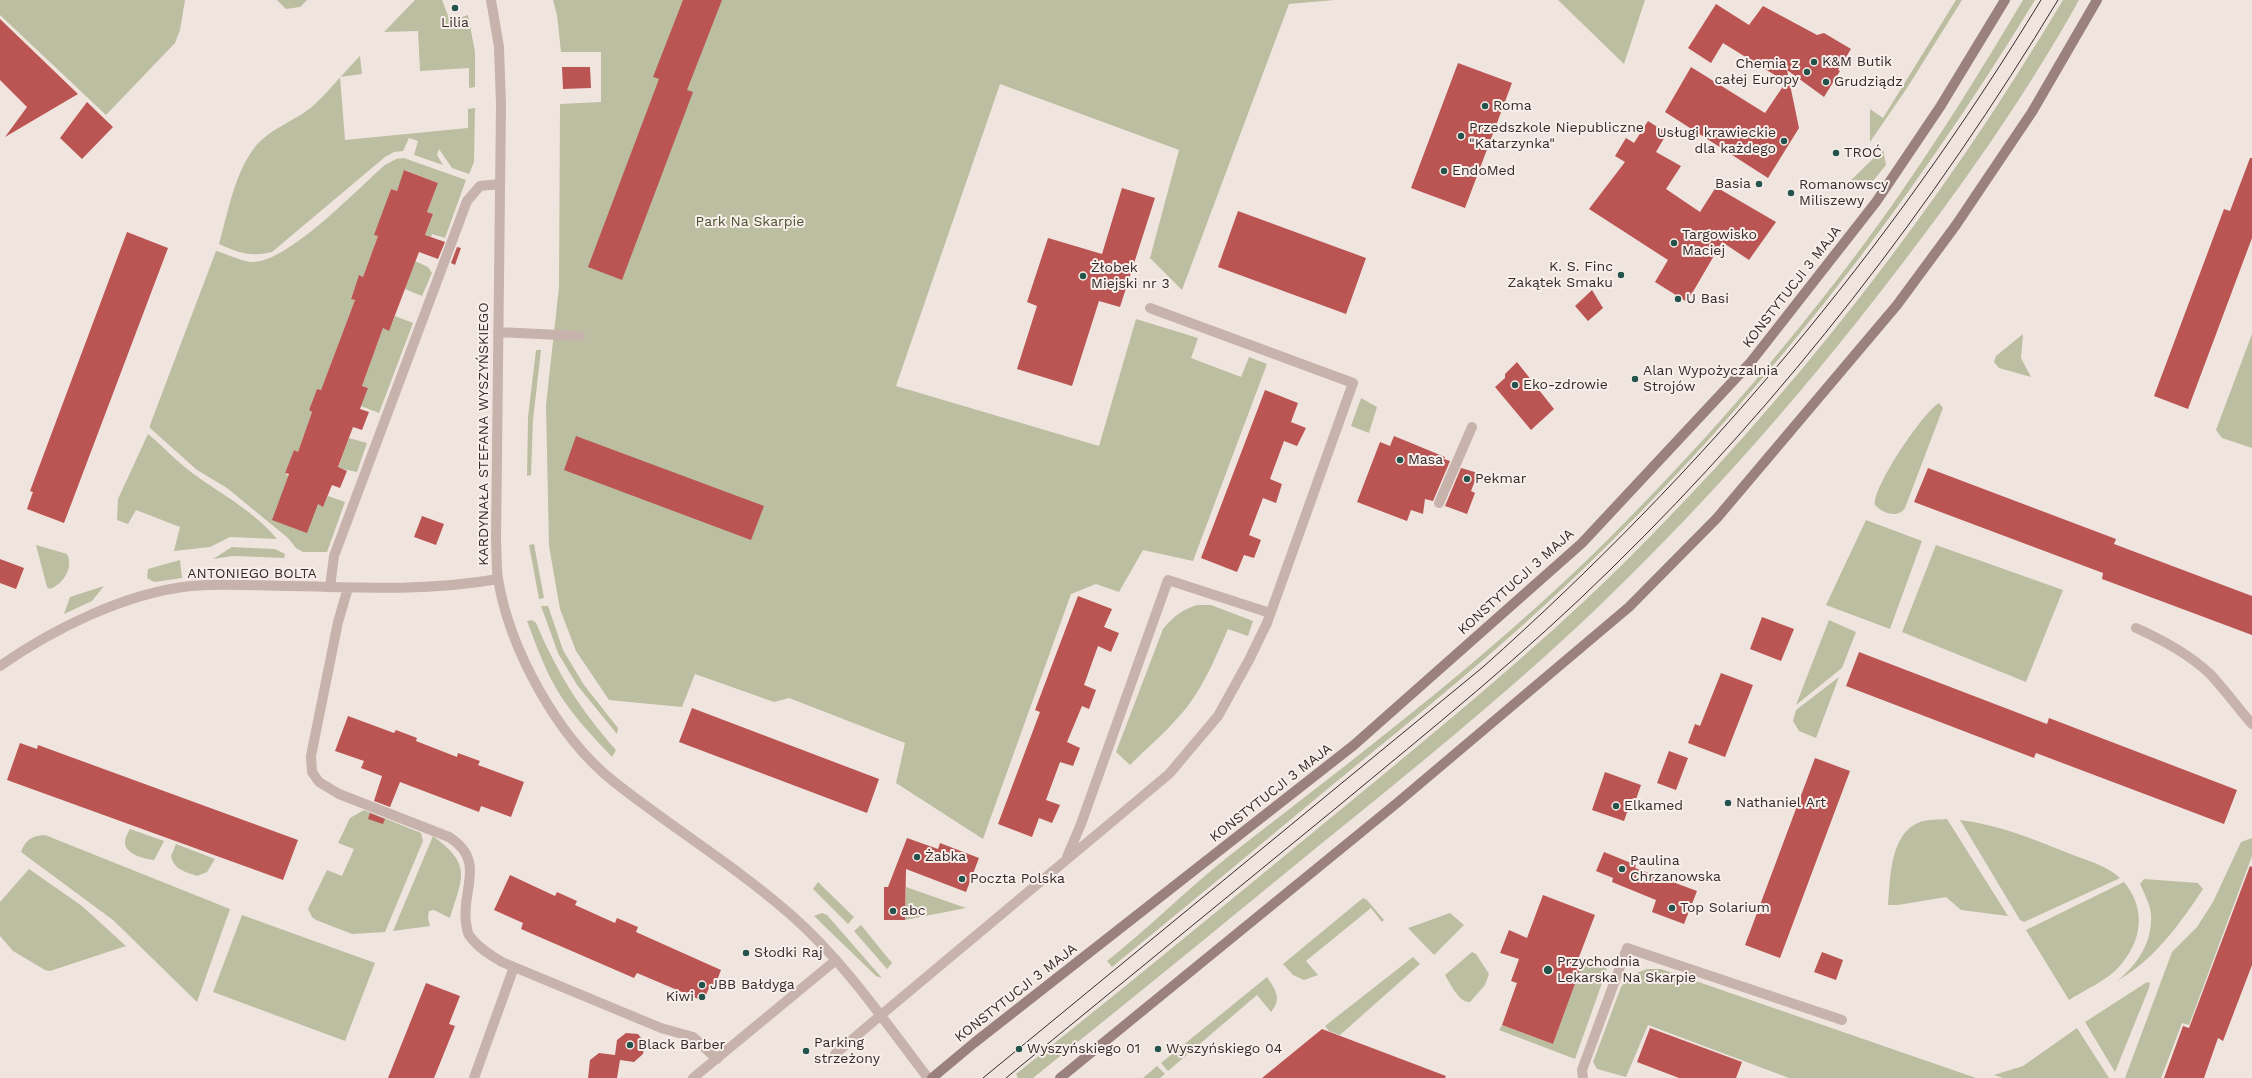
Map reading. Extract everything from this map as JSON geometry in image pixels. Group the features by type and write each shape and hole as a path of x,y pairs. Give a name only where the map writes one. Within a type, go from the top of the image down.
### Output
{"street":[{"name":"KARDYNAŁA STEFANA WYSZYŃSKIEGO","path":"491,0 499,47 500,184 496,540 498,579 520,652 561,727 587,756 612,780 750,880 792,916 836,960 881,1015 928,1078"},
{"name":"KONSTYTUCJI 3 MAJA","path":"932,1078 974,1042 1354,745 1582,543 1750,363 1876,202 1940,107 2005,0"},
{"path":"1060,1078 1397,803 1630,607 1717,518 1892,311 1952,231 2032,112 2097,0"},
{"path":"330,588 334,556 467,201 480,186 500,184"},
{"path":"836,1054 1066,858 1156,787 1206,732 1218,716 1249,660 1270,613 1353,383 1150,308"},
{"path":"498,332 580,336"},
{"path":"1439,503 1472,427"},
{"name":"ANTONIEGO BOLTA","path":"0,666 21,651 92,614 164,591 190,586 226,585 330,588 460,586 498,579"},
{"path":"1066,858 1081,824 1168,580 1270,613"},
{"path":"348,588 338,622 312,747 312,772 319,782 339,794 449,837 462,847 469,860 471,872 465,916 468,934 486,953 514,967 661,1028 693,1037 717,1059"},
{"path":"2136,628 2158,638 2190,658 2210,674 2252,724"},
{"path":"1583,1078 1582,1070 1627,948 1842,1020"},
{"path":"694,1078 836,960"},
{"path":"474,1078 514,967"}],"green space":[{"path":"0,0 185,0 180,30 175,43 106,115 0,15"},
{"path":"277,0 307,0 300,7 286,9"},
{"path":"415,0 442,0 450,21 468,15 475,52 475,87 469,88 469,68 420,71 418,31 384,32"},
{"name":"Park Na Skarpie","path":"553,0 1335,0 1289,4 1182,290 1150,258 1179,150 1000,84 896,386 1099,446 1136,319 1198,338 1191,358 1241,377 1249,357 1267,364 1193,561 1143,550 1119,592 1096,584 1071,594 983,839 896,783 905,743 789,698 774,702 695,674 682,707 609,700 576,651 560,609 549,546 546,405 559,287 560,104 601,102 601,52 561,52 557,15"},
{"path":"1558,0 1645,0 1624,64"},
{"path":"1956,0 1962,0 1907,88 1870,142 1870,109 1883,118"},
{"path":"2023,0 2035,0 1986,78 1934,155 1881,229 1825,302 1766,374 1706,443 1643,510 1577,575 1489,655 1112,967 1107,961 1213,869 1438,692 1489,649 1587,560 1669,477 1770,364 1863,245 1944,129"},
{"path":"2063,0 2079,0 2037,72 1967,176 1856,323 1780,414 1702,502 1620,586 1546,656 1416,767 1033,1078 1018,1078 1016,1074 1447,722 1517,662 1620,567 1683,503 1803,368 1860,298 1914,226 1966,152 2016,77"},
{"path":"360,56 362,74 341,77 354,62"},
{"path":"340,78 345,140 468,128 468,109 475,108 474,162 469,174 452,168 439,149 437,155 443,165 414,155 418,141 409,138 403,151 394,152 385,157 272,252 251,254 233,250 219,244 237,181 255,147 268,135 307,111"},
{"path":"1883,149 1886,165 1868,187 1840,191"},
{"path":"404,158 466,180 445,238 432,234 431,237 425,235 433,214 427,212 438,183 405,170 397,191 391,189 375,235 378,236 363,277 359,276 351,298 355,300 321,390 317,389 309,410 312,412 298,452 294,450 285,473 318,504 323,506 328,496 345,502 327,552 303,552 296,548 288,538 227,488 197,470 150,428 150,425 216,251 251,262 266,259 283,251 302,239 340,207 385,165 396,159"},
{"path":"415,261 428,267 432,273 422,296 405,289"},
{"path":"395,316 413,323 379,413 361,406 368,388 362,386 383,328 389,330"},
{"path":"2023,334 2021,358 2031,377 1999,368 1994,362 1996,356"},
{"path":"2252,334 2252,448 2222,438 2216,430"},
{"path":"536,350 541,350 533,420 531,475 527,476 528,417"},
{"path":"1361,398 1377,407 1369,433 1351,426"},
{"path":"1939,403 1943,408 1905,508 1898,513 1890,514 1878,508 1875,505 1876,496 1881,483 1911,435 1922,420"},
{"path":"148,434 189,470 259,520 277,539 230,537 210,547 174,551 180,527 136,510 128,524 117,520 118,499"},
{"path":"349,438 367,443 357,472 338,468"},
{"path":"1866,520 1922,541 1890,629 1826,605"},
{"path":"534,544 544,598 539,599 529,545"},
{"path":"36,545 67,554 69,559 66,575 55,587 50,589 47,587"},
{"path":"1936,545 2063,590 2026,682 1902,632"},
{"path":"232,547 275,549 285,554 284,558 233,556 213,559"},
{"path":"180,560 182,578 154,582 147,578 148,569"},
{"path":"104,586 92,601 64,614 70,597"},
{"path":"1197,605 1211,605 1253,621 1248,636 1228,629 1196,695 1169,727 1130,765 1116,752 1163,629 1178,614"},
{"path":"541,606 548,606 563,650 584,685 618,728 617,734 577,685 558,653"},
{"path":"532,620 536,623 561,675 570,690 591,720 616,750 612,757 579,721 556,689 542,660 527,621"},
{"path":"1829,620 1856,632 1842,668 1796,705"},
{"path":"1839,677 1816,738 1799,731 1793,721 1796,710"},
{"path":"364,810 421,833 423,841 385,932 352,934 316,920 312,917 308,909 327,870 342,876 354,849 338,843 350,818"},
{"path":"1947,819 2008,916 1961,910 1946,897 1898,905 1888,905 1891,870 1897,846 1903,836 1910,828 1920,822"},
{"path":"1960,820 1989,825 2032,839 2098,864 2120,878 2024,922 2020,920"},
{"path":"130,829 164,841 154,860 136,855 128,850 125,840"},
{"path":"45,835 230,909 197,1002 113,920 21,852 27,841 36,836"},
{"path":"433,836 454,855 461,872 461,881 450,918 434,910 429,911 428,918 430,926 393,931"},
{"path":"2252,838 2252,856 2189,1025 2182,1023 2161,1078 2125,1078 2172,952 2197,927 2213,902 2241,842"},
{"path":"176,844 215,859 207,872 197,876 188,873 177,867 172,861 171,856"},
{"path":"29,869 82,906 126,946 50,971 45,970 13,951 0,936 0,902"},
{"path":"2144,879 2198,883 2203,889 2185,915 2155,952 2131,972 2117,981 2137,960 2149,934 2151,914 2147,899 2140,884"},
{"path":"818,882 854,917 848,924 813,889"},
{"path":"2124,882 2136,904 2139,915 2137,937 2132,948 2118,968 2101,981 2069,1000 2026,930"},
{"path":"906,887 966,908 905,920"},
{"path":"1363,898 1367,900 1384,920 1382,922 1371,908 1306,961 1318,975 1304,980 1293,975 1283,964"},
{"path":"822,913 827,915 882,978 876,976 814,916"},
{"path":"1450,913 1464,925 1434,955 1408,928"},
{"path":"242,915 375,963 345,1041 213,992"},
{"path":"861,925 892,963 887,969 854,931"},
{"path":"1472,952 1476,954 1489,974 1485,985 1470,1002 1459,996 1445,975"},
{"path":"1413,957 1420,964 1340,1035 1329,1031 1325,1026"},
{"path":"1584,959 1607,969 1575,1059 1499,1030 1502,1025 1553,1044"},
{"path":"1647,969 1661,969 1976,1078 1789,1078 1648,1025 1626,1077 1597,1069 1593,1062 1621,987 1629,976"},
{"path":"1267,977 1275,990 1277,999 1271,1012 1257,995 1168,1071 1161,1063"},
{"path":"2147,982 2150,983 2149,988 2115,1072 2085,1022"},
{"path":"2077,1028 2109,1078 2003,1078 1994,1075 2023,1066"},
{"path":"1157,1066 1165,1074 1160,1078 1143,1078"}],"building":[{"path":"683,0 722,0 687,90 693,92 622,280 588,267 659,79 653,77"},
{"path":"1716,4 1749,25 1763,6 1817,35 1824,33 1851,49 1824,97 1787,70 1799,128 1768,178 1665,112 1691,67 1765,113 1786,82 1723,43 1711,63 1688,48"},
{"path":"0,19 78,94 5,137 27,107 0,80"},
{"name":"Przedszkole Niepubliczne \"Katarzynka\"","path":"1458,63 1512,83 1465,208 1411,188"},
{"path":"562,67 590,67 591,88 563,89"},
{"path":"87,102 113,127 82,159 60,138"},
{"path":"1648,121 1667,133 1656,152 1681,166 1666,189 1700,212 1716,187 1776,222 1749,260 1722,242 1687,302 1655,282 1668,260 1589,209 1625,162 1615,156 1626,138 1634,143"},
{"path":"2250,158 2252,158 2252,238 2188,409 2154,396 2224,209 2230,211"},
{"path":"404,170 438,183 427,212 433,214 425,235 445,242 438,259 419,252 389,331 383,328 362,386 368,388 360,409 369,412 362,430 353,427 338,467 347,471 340,488 332,485 323,507 318,504 307,533 272,520 289,474 285,473 294,450 298,452 312,412 309,410 317,389 321,390 355,300 351,299 359,275 363,277 378,236 374,235 391,189 397,191"},
{"name":"Żłobek Miejski nr 3","path":"1122,188 1155,198 1120,307 1099,301 1072,386 1017,369 1037,306 1027,302 1048,238 1102,254"},
{"path":"1238,211 1366,258 1346,314 1218,267"},
{"path":"127,232 168,248 64,523 27,509 33,492 30,491"},
{"path":"457,247 461,248 455,265 451,263"},
{"path":"1592,290 1603,308 1588,321 1575,306"},
{"path":"1517,362 1554,409 1531,430 1495,387 1505,378 1505,374"},
{"path":"1265,390 1298,403 1291,422 1306,428 1297,446 1284,441 1270,479 1282,484 1276,503 1263,498 1249,535 1261,540 1254,558 1244,555 1237,572 1201,558"},
{"path":"576,436 764,506 751,540 564,470"},
{"path":"1394,436 1445,457 1444,459 1450,461 1433,501 1425,499 1423,514 1411,510 1407,521 1357,502 1380,442 1390,446"},
{"path":"1461,468 1478,473 1471,491 1475,493 1467,514 1445,506"},
{"path":"1928,468 2116,539 2114,544 2252,596 2252,635 2102,579 2103,573 1914,502"},
{"path":"422,516 444,524 436,545 414,537"},
{"path":"0,559 24,568 16,589 0,583"},
{"path":"1078,596 1112,609 1104,627 1119,633 1111,652 1098,646 1084,685 1096,690 1089,709 1082,706 1067,742 1080,748 1073,766 1060,762 1046,800 1060,805 1052,823 1039,818 1032,837 998,824 1040,712 1035,710"},
{"path":"1762,617 1794,629 1781,661 1750,649"},
{"path":"1859,652 2047,724 2049,718 2237,790 2224,824 2036,753 2034,758 1846,686"},
{"path":"1721,673 1753,685 1725,757 1688,743 1695,724 1700,726"},
{"path":"692,708 879,779 867,813 679,742"},
{"path":"348,716 394,733 396,730 417,738 416,741 457,757 458,753 480,761 478,765 524,782 511,817 481,806 479,812 400,782 390,807 374,801 382,776 361,768 364,761 335,751"},
{"path":"20,743 37,749 38,745 298,840 283,880 7,780"},
{"path":"1669,751 1688,758 1676,790 1657,783"},
{"path":"1815,758 1850,771 1780,958 1745,945"},
{"path":"1605,772 1641,785 1634,805 1630,804 1624,821 1592,810"},
{"path":"370,813 385,819 383,824 368,819"},
{"path":"907,838 938,849 940,843 979,858 966,892 906,869 905,920 884,920 884,887 888,887"},
{"path":"1604,852 1636,865 1635,868 1697,891 1684,924 1652,912 1656,900 1612,882 1613,878 1596,871"},
{"path":"2250,866 2252,867 2252,965 2223,1041 2218,1038 2204,1078 2164,1078 2183,1026 2189,1028"},
{"path":"510,875 555,896 557,892 577,901 575,905 615,923 617,918 638,927 636,932 721,970 714,988 710,986 703,1001 637,973 634,978 521,929 523,923 494,910"},
{"name":"Przychodnia Lekarska Na Skarpie","path":"1543,895 1595,915 1579,957 1584,959 1553,1044 1502,1025 1517,983 1511,981 1519,959 1500,953 1509,930 1527,938"},
{"path":"1822,952 1843,960 1836,980 1814,972"},
{"path":"426,983 460,996 449,1024 455,1026 434,1078 388,1078"},
{"path":"1650,1028 1742,1062 1736,1078 1679,1078 1637,1062"},
{"path":"1322,1029 1446,1076 1445,1078 1262,1078"},
{"path":"626,1033 638,1034 645,1043 643,1054 634,1062 620,1060 617,1078 588,1078 590,1060 599,1053 615,1055 617,1040"}],"tram line":[{"path":"983,1078 1483,667 1564,592 1642,515 1716,436 1787,354 1855,270 1920,183 1982,93 2041,0"},
{"path":"1006,1078 1477,691 1579,600 1676,504 1796,369 1908,226 2010,77 2058,0"}],"place":[{"name":"Lilia","path":"455,8"},
{"name":"K&M Butik","path":"1814,62"},
{"name":"Chemia z całej Europy","path":"1807,72"},
{"name":"Grudziądz","path":"1826,82"},
{"name":"Roma","path":"1485,106"},
{"name":"Przedszkole Niepubliczne \"Katarzynka\"","path":"1461,136"},
{"name":"Usługi krawieckie dla każdego","path":"1784,141"},
{"name":"TROĆ","path":"1836,153"},
{"name":"EndoMed","path":"1444,171"},
{"name":"Basia","path":"1759,184"},
{"name":"Romanowscy Miliszewy","path":"1791,193"},
{"name":"Targowisko Maciej","path":"1674,243"},
{"name":"K. S. Finc Zakątek Smaku","path":"1621,275"},
{"name":"Żłobek Miejski nr 3","path":"1083,276"},
{"name":"U Basi","path":"1678,299"},
{"name":"Alan Wypożyczalnia Strojów","path":"1635,379"},
{"name":"Eko-zdrowie","path":"1515,385"},
{"name":"Masa","path":"1400,460"},
{"name":"Pekmar","path":"1467,479"},
{"name":"Nathaniel Art","path":"1728,803"},
{"name":"Elkamed","path":"1616,806"},
{"name":"Żabka","path":"917,857"},
{"name":"Paulina Chrzanowska","path":"1622,869"},
{"name":"Poczta Polska","path":"962,879"},
{"name":"Top Solarium","path":"1672,908"},
{"name":"abc","path":"893,911"},
{"name":"Słodki Raj","path":"746,953"},
{"name":"Przychodnia Lekarska Na Skarpie","path":"1548,970"},
{"name":"JBB Bałdyga","path":"702,985"},
{"name":"Kiwi","path":"702,997"},
{"name":"Black Barber","path":"630,1045"},
{"name":"Wyszyńskiego 01","path":"1019,1049"},
{"name":"Wyszyńskiego 04","path":"1158,1049"},
{"name":"Parking strzeżony","path":"806,1051"}]}
